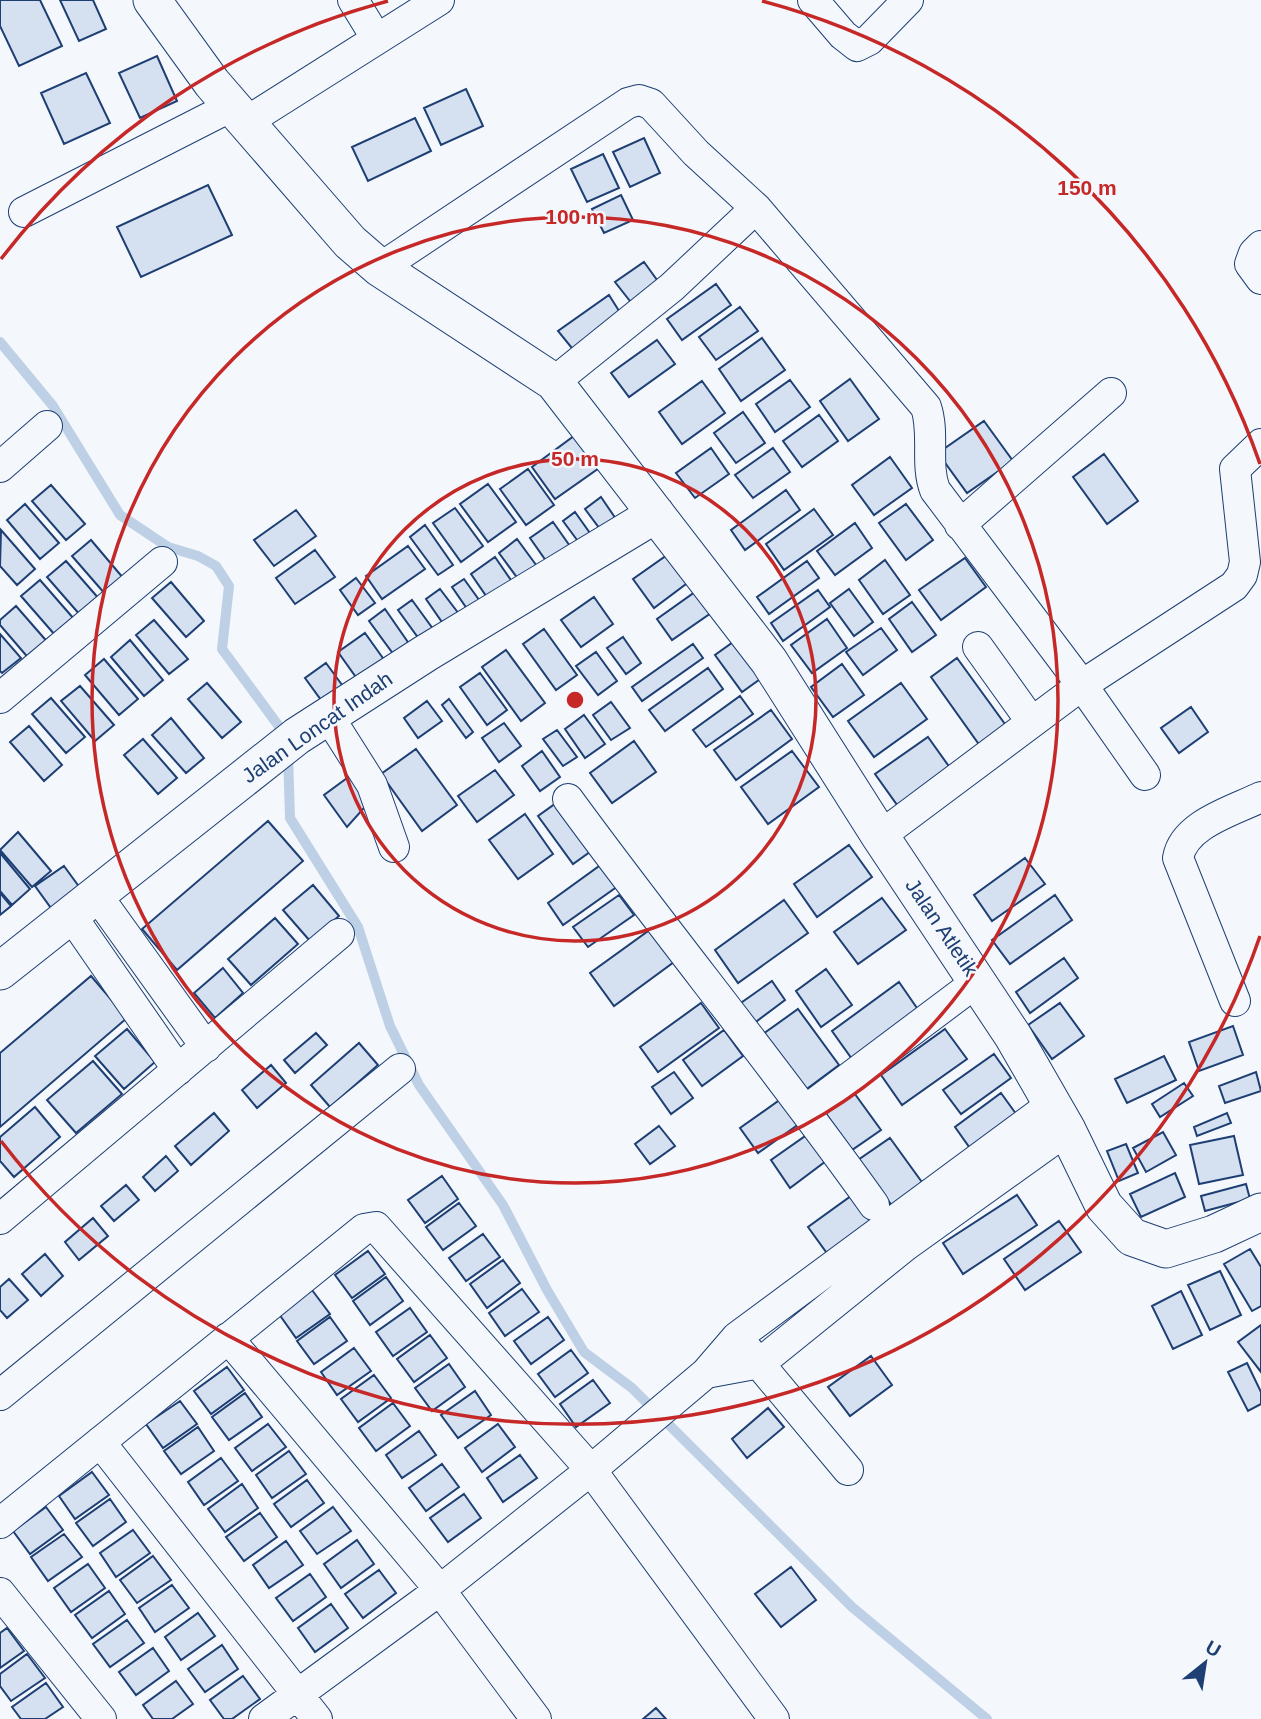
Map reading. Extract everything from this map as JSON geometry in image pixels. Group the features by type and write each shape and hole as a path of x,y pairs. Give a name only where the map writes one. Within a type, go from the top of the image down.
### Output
{"street":[{"name":"Jalan Atletik","path":"152,0 168,26 239,114 350,242 380,268 554,382 769,661 880,836 978,981 1059,1118 1104,1206 1132,1237 1166,1249 1214,1234 1261,1212"},
{"path":"353,0 372,31"},
{"path":"239,114 421,0"},
{"path":"24,212 239,114 439,0"},
{"path":"813,0 843,35 857,46 869,40 908,0"},
{"path":"380,268 628,103 639,100 651,104 696,153 756,208 926,407 929,418 931,478 960,525 1082,685 1145,775"},
{"path":"554,382 672,287 756,208"},
{"path":"1261,246 1254,253 1250,264 1261,279"},
{"path":"960,525 1111,393"},
{"path":"0,467 47,426"},
{"path":"880,836 1031,721 1234,586 1245,562 1235,469 1257,448"},
{"name":"Jalan Loncat Indah","path":"0,971 287,744 426,653 656,514"},
{"path":"0,698 162,562"},
{"path":"978,647 1031,721"},
{"path":"329,717 372,785 394,847"},
{"path":"1235,1000 1178,858 1180,846 1193,831 1261,797"},
{"path":"568,799 719,1001 806,1110 874,1205"},
{"path":"83,904 206,1047"},
{"path":"83,904 178,1070"},
{"path":"0,1219 338,934"},
{"path":"806,1110 978,981"},
{"path":"0,1395 400,1069"},
{"path":"264,1719 440,1590 591,1470 706,1373 737,1337 1059,1118"},
{"path":"706,1373 760,1363 1059,1118"},
{"path":"0,1523 364,1229 376,1227 591,1470 774,1719"},
{"path":"737,1337 848,1470"},
{"path":"228,1338 440,1590 536,1719"},
{"path":"100,1443 317,1719"},
{"path":"0,1593 102,1719"}],"building":[{"path":"0,0 40,0 62,46 19,66 0,26"},
{"path":"60,0 93,0 106,29 79,41"},
{"path":"157,56 177,101 140,118 119,73"},
{"path":"86,73 110,123 64,144 41,93"},
{"path":"466,89 483,126 441,145 424,108"},
{"path":"415,118 431,151 368,181 352,147"},
{"path":"644,138 660,173 630,187 613,152"},
{"path":"603,154 619,188 587,202 571,169"},
{"path":"208,185 232,235 141,277 117,227"},
{"path":"621,195 633,220 604,233 592,209"},
{"path":"644,262 665,291 637,310 615,282"},
{"path":"716,284 731,305 682,340 667,319"},
{"path":"609,295 626,322 580,358 558,331"},
{"path":"740,307 758,331 716,360 699,337"},
{"path":"762,338 785,370 741,401 719,369"},
{"path":"657,340 675,364 629,397 611,373"},
{"path":"850,379 879,419 848,441 820,401"},
{"path":"790,380 810,407 775,432 756,404"},
{"path":"702,381 725,413 682,444 659,412"},
{"path":"743,412 765,443 736,463 714,433"},
{"path":"819,415 838,441 802,467 783,441"},
{"path":"984,421 1013,461 967,493 938,453"},
{"path":"578,433 602,466 555,499 532,467"},
{"path":"711,448 729,474 695,498 676,473"},
{"path":"773,448 790,472 753,498 735,475"},
{"path":"1104,454 1138,501 1107,524 1073,477"},
{"path":"890,457 912,488 874,515 852,485"},
{"path":"528,469 554,505 526,525 500,489"},
{"path":"488,484 516,522 488,542 460,504"},
{"path":"51,485 85,524 66,540 32,501"},
{"path":"786,490 800,510 745,550 731,530"},
{"path":"601,497 618,522 603,533 585,509"},
{"path":"25,504 59,543 40,559 7,520"},
{"path":"906,504 933,540 906,560 879,523"},
{"path":"455,508 483,546 461,562 433,523"},
{"path":"814,509 833,535 784,570 766,544"},
{"path":"296,510 316,536 274,566 254,540"},
{"path":"575,512 592,536 580,544 563,521"},
{"path":"553,522 572,549 549,565 530,538"},
{"path":"855,523 872,548 835,575 817,551"},
{"path":"425,525 453,565 438,575 410,537"},
{"path":"1,530 35,569 17,585 0,566"},
{"path":"517,539 542,573 524,587 499,553"},
{"path":"91,540 124,579 106,595 72,556"},
{"path":"408,546 425,569 382,599 366,576"},
{"path":"315,550 335,577 295,604 276,578"},
{"path":"670,553 690,581 654,608 633,579"},
{"path":"495,557 515,586 491,603 471,574"},
{"path":"965,558 986,587 941,620 919,590"},
{"path":"885,560 910,595 883,614 859,580"},
{"path":"66,561 100,600 81,616 47,577"},
{"path":"807,561 819,578 769,614 757,597"},
{"path":"356,578 375,603 358,615 340,590"},
{"path":"464,579 482,604 470,613 452,587"},
{"path":"40,580 74,619 55,635 21,596"},
{"path":"171,582 204,621 186,637 152,598"},
{"path":"440,589 459,614 444,625 426,599"},
{"path":"849,589 873,622 854,636 830,603"},
{"path":"818,590 830,607 783,641 771,623"},
{"path":"695,592 711,613 672,640 657,619"},
{"path":"594,597 613,624 581,647 561,620"},
{"path":"412,600 436,633 422,643 398,610"},
{"path":"912,602 936,635 912,652 889,619"},
{"path":"16,606 50,645 31,661 0,625 0,620"},
{"path":"385,609 412,648 397,659 369,621"},
{"path":"827,619 847,648 812,673 791,645"},
{"path":"154,620 188,659 169,674 136,635"},
{"path":"881,628 897,650 863,675 846,652"},
{"path":"544,629 577,675 556,690 523,644"},
{"path":"365,633 390,668 363,687 338,652"},
{"path":"0,634 21,658 2,673 0,671"},
{"path":"623,637 641,663 626,674 607,648"},
{"path":"130,640 163,680 144,696 111,657"},
{"path":"736,640 763,677 742,692 715,655"},
{"path":"693,644 703,658 642,701 632,687"},
{"path":"506,650 545,703 521,721 482,667"},
{"path":"596,652 617,681 598,695 576,666"},
{"path":"957,658 1010,731 983,750 931,677"},
{"path":"104,659 138,699 119,715 85,675"},
{"path":"326,663 345,689 324,704 305,678"},
{"path":"842,664 864,695 833,717 811,687"},
{"path":"708,668 723,689 665,731 649,710"},
{"path":"480,673 507,710 487,725 460,687"},
{"path":"207,683 241,722 222,738 188,699"},
{"path":"901,683 927,719 874,757 848,721"},
{"path":"80,686 114,725 95,741 61,701"},
{"path":"740,696 753,714 706,747 693,730"},
{"path":"51,698 85,737 66,753 32,714"},
{"path":"449,699 473,732 466,738 442,705"},
{"path":"427,701 442,721 418,738 404,718"},
{"path":"611,702 630,728 611,740 593,715"},
{"path":"1191,707 1208,732 1179,753 1161,728"},
{"path":"771,710 792,739 736,780 714,750"},
{"path":"584,715 605,744 585,758 565,729"},
{"path":"171,718 204,758 186,773 152,735"},
{"path":"504,723 521,746 499,762 482,738"},
{"path":"29,726 62,765 44,781 10,742"},
{"path":"557,730 577,757 563,766 543,739"},
{"path":"928,737 953,772 900,809 875,774"},
{"path":"143,739 177,778 158,794 124,755"},
{"path":"634,741 656,772 612,803 590,773"},
{"path":"416,749 457,805 422,831 381,774"},
{"path":"542,751 560,777 540,791 522,766"},
{"path":"792,751 819,787 768,824 741,787"},
{"path":"358,770 372,799 347,827 324,795"},
{"path":"495,770 514,795 477,822 458,796"},
{"path":"559,801 594,849 573,864 538,816"},
{"path":"525,814 553,854 518,879 489,840"},
{"path":"268,821 303,861 177,970 142,929"},
{"path":"18,832 51,871 32,887 0,850"},
{"path":"849,845 872,877 817,917 794,884"},
{"path":"0,853 30,889 12,905 0,891"},
{"path":"1025,858 1045,884 992,921 974,895"},
{"path":"602,864 618,886 563,925 548,903"},
{"path":"64,866 80,888 51,908 35,886"},
{"path":"313,885 339,916 310,941 283,910"},
{"path":"0,893 11,906 0,915"},
{"path":"619,895 634,915 588,947 573,927"},
{"path":"1055,895 1072,920 1010,964 992,940"},
{"path":"882,898 906,930 858,964 834,932"},
{"path":"784,900 808,933 738,983 715,950"},
{"path":"275,918 298,944 251,985 228,959"},
{"path":"651,929 674,962 614,1006 590,973"},
{"path":"1064,958 1078,978 1030,1013 1016,992"},
{"path":"223,968 243,993 215,1018 194,993"},
{"path":"826,969 852,1005 821,1027 796,991"},
{"path":"91,976 127,1018 0,1127 0,1053"},
{"path":"772,981 785,1000 753,1024 738,1005"},
{"path":"899,982 919,1011 852,1059 832,1031"},
{"path":"701,1003 719,1028 658,1072 640,1047"},
{"path":"1060,1003 1084,1036 1052,1059 1028,1025"},
{"path":"798,1009 839,1065 804,1091 763,1034"},
{"path":"1233,1026 1243,1055 1199,1071 1189,1042"},
{"path":"127,1029 155,1062 124,1089 95,1056"},
{"path":"945,1029 967,1059 902,1105 881,1075"},
{"path":"724,1030 743,1056 702,1086 683,1060"},
{"path":"316,1033 327,1045 295,1073 284,1060"},
{"path":"359,1043 378,1065 330,1107 311,1085"},
{"path":"994,1054 1011,1078 961,1114 943,1090"},
{"path":"1164,1056 1176,1080 1127,1103 1115,1079"},
{"path":"93,1061 122,1094 76,1133 47,1100"},
{"path":"271,1065 286,1083 257,1108 242,1090"},
{"path":"674,1072 693,1098 671,1114 652,1087"},
{"path":"1256,1072 1261,1091 1225,1103 1219,1086"},
{"path":"1184,1083 1193,1096 1160,1117 1152,1104"},
{"path":"852,1090 881,1130 852,1150 824,1111"},
{"path":"1001,1093 1019,1118 972,1151 955,1127"},
{"path":"781,1099 799,1124 758,1153 740,1128"},
{"path":"35,1107 60,1137 14,1177 0,1161 0,1137"},
{"path":"214,1113 229,1131 191,1165 175,1146"},
{"path":"1227,1113 1231,1123 1197,1136 1194,1127"},
{"path":"659,1126 675,1146 650,1164 635,1144"},
{"path":"811,1132 830,1158 790,1188 771,1160"},
{"path":"1163,1132 1176,1155 1146,1172 1133,1148"},
{"path":"1234,1136 1243,1175 1199,1184 1190,1145"},
{"path":"890,1138 924,1185 893,1207 858,1160"},
{"path":"1126,1144 1138,1173 1119,1181 1107,1151"},
{"path":"166,1156 178,1171 155,1191 143,1177"},
{"path":"1175,1173 1185,1197 1141,1217 1130,1194"},
{"path":"442,1176 458,1199 425,1223 408,1200"},
{"path":"1246,1184 1250,1199 1205,1211 1201,1196"},
{"path":"126,1185 139,1200 114,1221 101,1206"},
{"path":"1017,1195 1037,1225 963,1274 943,1243"},
{"path":"851,1196 873,1225 829,1256 808,1227"},
{"path":"459,1203 476,1226 443,1250 426,1227"},
{"path":"93,1218 108,1236 79,1260 65,1242"},
{"path":"1059,1221 1081,1252 1025,1290 1004,1259"},
{"path":"483,1234 500,1257 466,1281 449,1258"},
{"path":"1250,1249 1261,1267 1261,1306 1252,1311 1224,1264"},
{"path":"368,1251 385,1274 352,1298 335,1275"},
{"path":"45,1254 63,1276 41,1296 22,1274"},
{"path":"503,1260 520,1283 487,1308 470,1284"},
{"path":"1220,1271 1241,1315 1210,1330 1188,1285"},
{"path":"386,1277 403,1301 370,1325 353,1301"},
{"path":"9,1279 28,1300 7,1318 0,1310 0,1287"},
{"path":"522,1289 539,1312 505,1336 489,1313"},
{"path":"312,1290 330,1314 296,1338 279,1314"},
{"path":"1181,1291 1202,1335 1173,1349 1152,1306"},
{"path":"410,1308 427,1332 393,1356 376,1332"},
{"path":"330,1317 347,1341 314,1364 297,1341"},
{"path":"548,1317 564,1340 531,1364 514,1341"},
{"path":"1261,1325 1261,1372 1238,1342"},
{"path":"430,1335 447,1358 414,1382 397,1359"},
{"path":"354,1348 371,1371 337,1395 321,1372"},
{"path":"571,1350 588,1373 555,1397 538,1374"},
{"path":"871,1356 892,1385 850,1416 828,1387"},
{"path":"1247,1363 1261,1392 1261,1404 1248,1411 1228,1372"},
{"path":"449,1364 465,1387 432,1411 415,1388"},
{"path":"227,1367 244,1390 211,1414 194,1391"},
{"path":"374,1375 391,1398 358,1422 341,1399"},
{"path":"593,1380 610,1403 576,1427 560,1404"},
{"path":"475,1391 491,1415 458,1438 441,1415"},
{"path":"245,1393 262,1417 229,1440 212,1417"},
{"path":"180,1401 197,1424 163,1448 146,1424"},
{"path":"393,1403 410,1426 376,1451 359,1428"},
{"path":"768,1408 784,1427 747,1458 732,1439"},
{"path":"268,1424 286,1447 252,1471 235,1448"},
{"path":"498,1424 515,1447 482,1472 465,1448"},
{"path":"198,1427 214,1451 181,1474 164,1451"},
{"path":"419,1431 436,1455 402,1478 386,1455"},
{"path":"289,1451 306,1474 272,1498 256,1475"},
{"path":"520,1455 537,1478 503,1502 487,1478"},
{"path":"221,1458 238,1481 204,1505 188,1482"},
{"path":"442,1464 459,1487 426,1511 409,1488"},
{"path":"92,1472 109,1495 75,1519 59,1496"},
{"path":"307,1480 324,1503 291,1527 274,1504"},
{"path":"242,1484 258,1508 225,1532 208,1509"},
{"path":"464,1494 481,1518 448,1542 430,1518"},
{"path":"110,1499 126,1522 93,1546 76,1523"},
{"path":"46,1507 63,1530 30,1554 13,1531"},
{"path":"333,1507 351,1531 317,1554 300,1531"},
{"path":"260,1513 277,1537 244,1561 226,1537"},
{"path":"133,1530 150,1553 116,1577 100,1553"},
{"path":"64,1534 82,1557 48,1581 31,1557"},
{"path":"357,1540 374,1564 341,1588 324,1564"},
{"path":"286,1541 303,1565 269,1588 253,1565"},
{"path":"153,1556 171,1580 137,1603 120,1580"},
{"path":"88,1564 105,1588 71,1612 54,1588"},
{"path":"791,1567 816,1600 781,1627 755,1594"},
{"path":"379,1570 396,1593 363,1618 345,1594"},
{"path":"310,1574 326,1597 293,1621 276,1598"},
{"path":"172,1585 189,1608 155,1632 139,1608"},
{"path":"109,1591 125,1614 92,1638 75,1615"},
{"path":"331,1604 348,1628 315,1652 298,1628"},
{"path":"198,1613 215,1636 181,1660 165,1637"},
{"path":"127,1620 144,1643 110,1667 93,1644"},
{"path":"7,1628 24,1651 0,1668 0,1633"},
{"path":"222,1645 238,1669 205,1692 188,1669"},
{"path":"153,1648 169,1671 136,1695 119,1672"},
{"path":"27,1654 45,1678 11,1701 0,1686 0,1674"},
{"path":"243,1676 260,1699 232,1719 224,1719 210,1700"},
{"path":"176,1681 193,1704 172,1719 153,1719 143,1705"},
{"path":"46,1683 63,1707 45,1719 21,1719 12,1707"},
{"path":"656,1708 666,1719 643,1719"}],"waterway":[{"path":"0,342 53,406 120,515 168,547 198,556 216,566 229,586 222,649 278,725 283,739"},
{"path":"288,754 290,818 358,927 390,1026 419,1085 503,1205 547,1290 584,1352 632,1388 852,1607 987,1719"}]}
